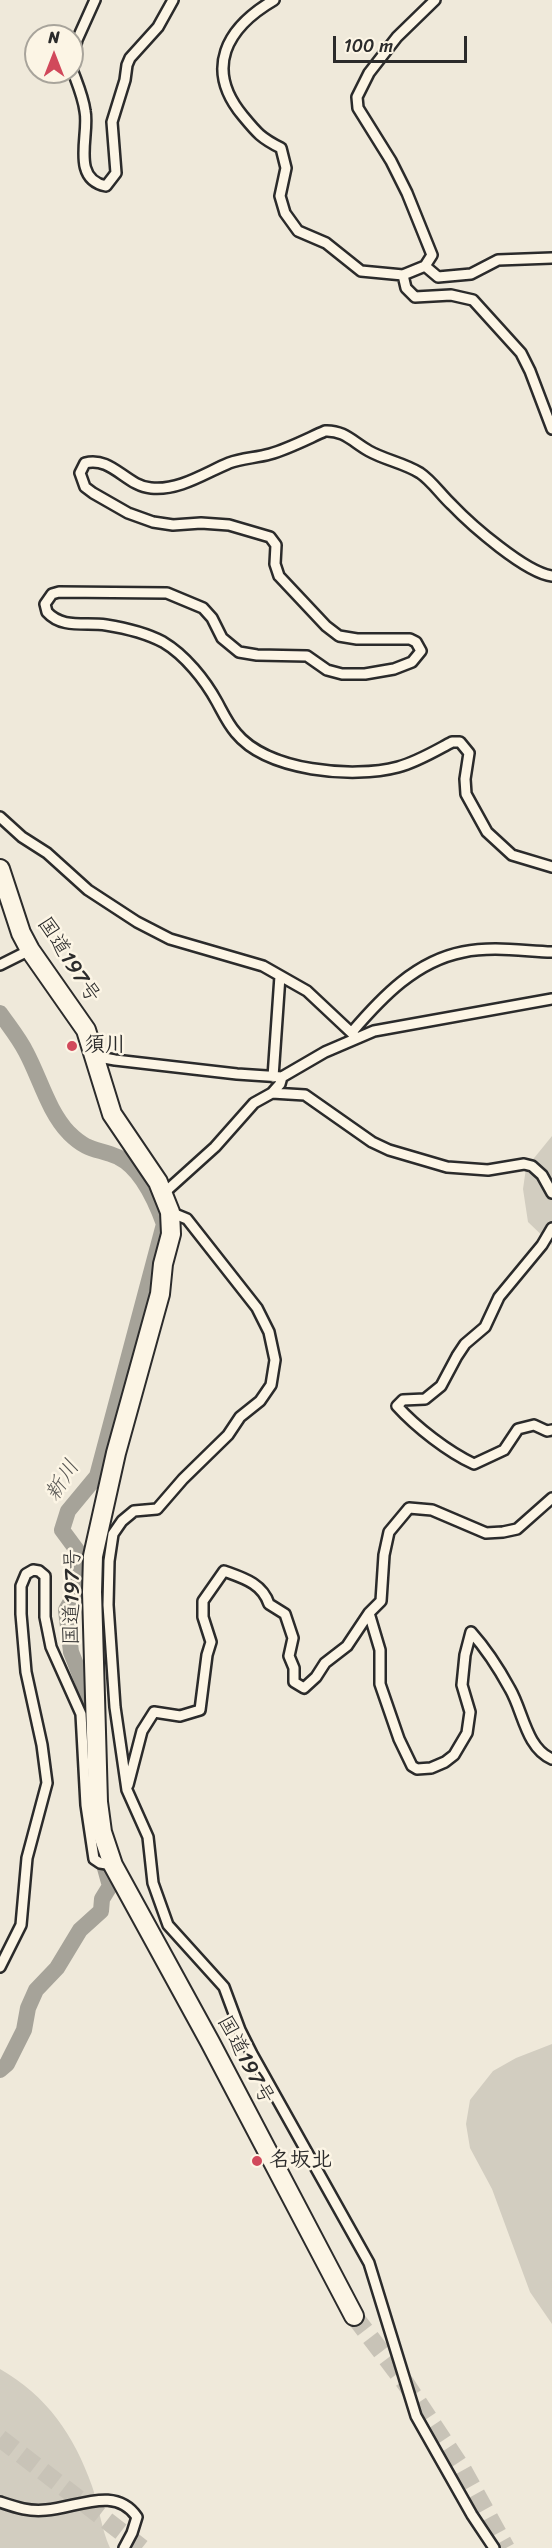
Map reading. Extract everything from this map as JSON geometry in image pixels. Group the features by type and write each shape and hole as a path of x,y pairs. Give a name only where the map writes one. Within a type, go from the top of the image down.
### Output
{"highway":[{"name":"国道197号","path":"0,869 10,905 30,950 86,1030 112,1114 164,1193 170,1212 171,1233 163,1264 160,1294 116,1454 93,1556 88,1713 102,1832 113,1865 210,2042 354,2316"}],"street":[{"path":"84,24 94,0"},
{"path":"77,84 86,112 84,166 94,182 106,186 116,173 112,122 125,80 127,65 130,58 158,27 172,0"},
{"path":"274,0 244,23 225,51 222,66 227,93 261,138 281,148 286,168 280,196 285,213 298,231 326,243 361,271 403,275 425,266 432,255 407,193 391,161 357,108 357,97 360,86 397,37 435,0"},
{"path":"425,266 438,277 471,274 498,260 552,258"},
{"path":"403,275 406,288 415,297 451,295 473,300 521,353 552,429"},
{"path":"552,576 537,571 503,549 452,506 421,474 368,450 349,437 325,431 270,454 230,463 196,479 169,487 143,486 99,461 85,463 80,473 85,487 93,493 128,513 153,522 229,525 270,537 276,544 275,564 279,576 326,626 346,638 410,639 416,642 421,651 412,662 378,672 342,674 327,670 307,656 247,655 233,649 222,638 212,618 203,608 159,592 122,594 59,592 52,594 45,604 47,612 60,621 106,625 136,631 172,648 203,680 229,724 243,742 264,756 279,761 339,770 381,770 399,766 452,742 460,742 469,753 465,779 466,794 487,832 512,855 552,867"},
{"path":"0,817 22,837 47,853 87,890 153,932 263,966 307,991 354,1035"},
{"path":"0,965 30,950"},
{"path":"92,1055 115,1060 278,1077 354,1035 401,982 445,956 475,951 552,952"},
{"path":"164,1193 215,1147 254,1103 272,1093 280,1084 278,1077 280,976"},
{"path":"354,1035 552,999"},
{"path":"272,1093 305,1095 372,1142 389,1150 447,1167 488,1170 524,1164 532,1166 542,1175 552,1193"},
{"path":"170,1212 187,1219 257,1308 269,1332 274,1360 271,1385 260,1401 240,1418 228,1435 183,1479 157,1509 134,1511 122,1521 113,1534 109,1561 108,1605 115,1707 127,1790 148,1837 153,1883 168,1925 224,1987 240,2030 252,2054 369,2263 416,2416 472,2515 494,2548"},
{"path":"552,1228 542,1245 499,1297 485,1327 465,1344 441,1386 425,1399 403,1400 397,1406 412,1422 474,1464 504,1450 518,1429 534,1425 547,1431 552,1430"},
{"path":"127,1790 142,1731 154,1712 180,1716 200,1710 211,1642 203,1617 203,1601 224,1571 247,1579 265,1593 269,1604 285,1614 293,1638 289,1656 294,1668 294,1682 304,1688 316,1677 325,1663 347,1646 369,1613 381,1600 384,1555 389,1532 409,1508 432,1510 486,1533 503,1532 517,1528 552,1498"},
{"path":"0,1967 21,1925 27,1858 47,1783 42,1745 26,1672 21,1614 21,1586 26,1574 33,1570 45,1576 45,1617 51,1647 88,1713"},
{"path":"369,1613 380,1650 380,1684 399,1739 412,1766 417,1769 431,1768 445,1762 460,1746 467,1733 470,1712 462,1685 465,1655 471,1632 490,1653 512,1691 537,1748 552,1759"},
{"path":"0,2502 29,2510 46,2510 94,2500 112,2500 123,2503 137,2517 124,2548"}],"shaded area":[{"path":"552,1136 552,1245 528,1222 523,1189 526,1168"},
{"path":"552,2044 552,2324 530,2292 492,2189 470,2148 466,2124 470,2100 493,2071 516,2058"},
{"path":"0,2369 45,2404 57,2418 77,2450 92,2486 110,2548 0,2548"}],"waterway":[{"name":"新川","path":"0,1013 23,1047 55,1115 69,1133 82,1144 118,1157 134,1169 152,1196 164,1224 97,1476 68,1511 62,1530 79,1553 78,1589 66,1610 71,1652 84,1685 89,1753"},
{"name":"新川","path":"0,2070 7,2064 24,2030 28,2008 36,1990 57,1968 80,1930 101,1911 102,1899 110,1886 100,1850"}],"tunnel":[{"path":"354,2316 406,2384 463,2470 506,2548"},
{"path":"0,2438 142,2548"}],"place":[{"name":"須川","path":"72,1046"},
{"name":"名坂北","path":"257,2161"}]}
